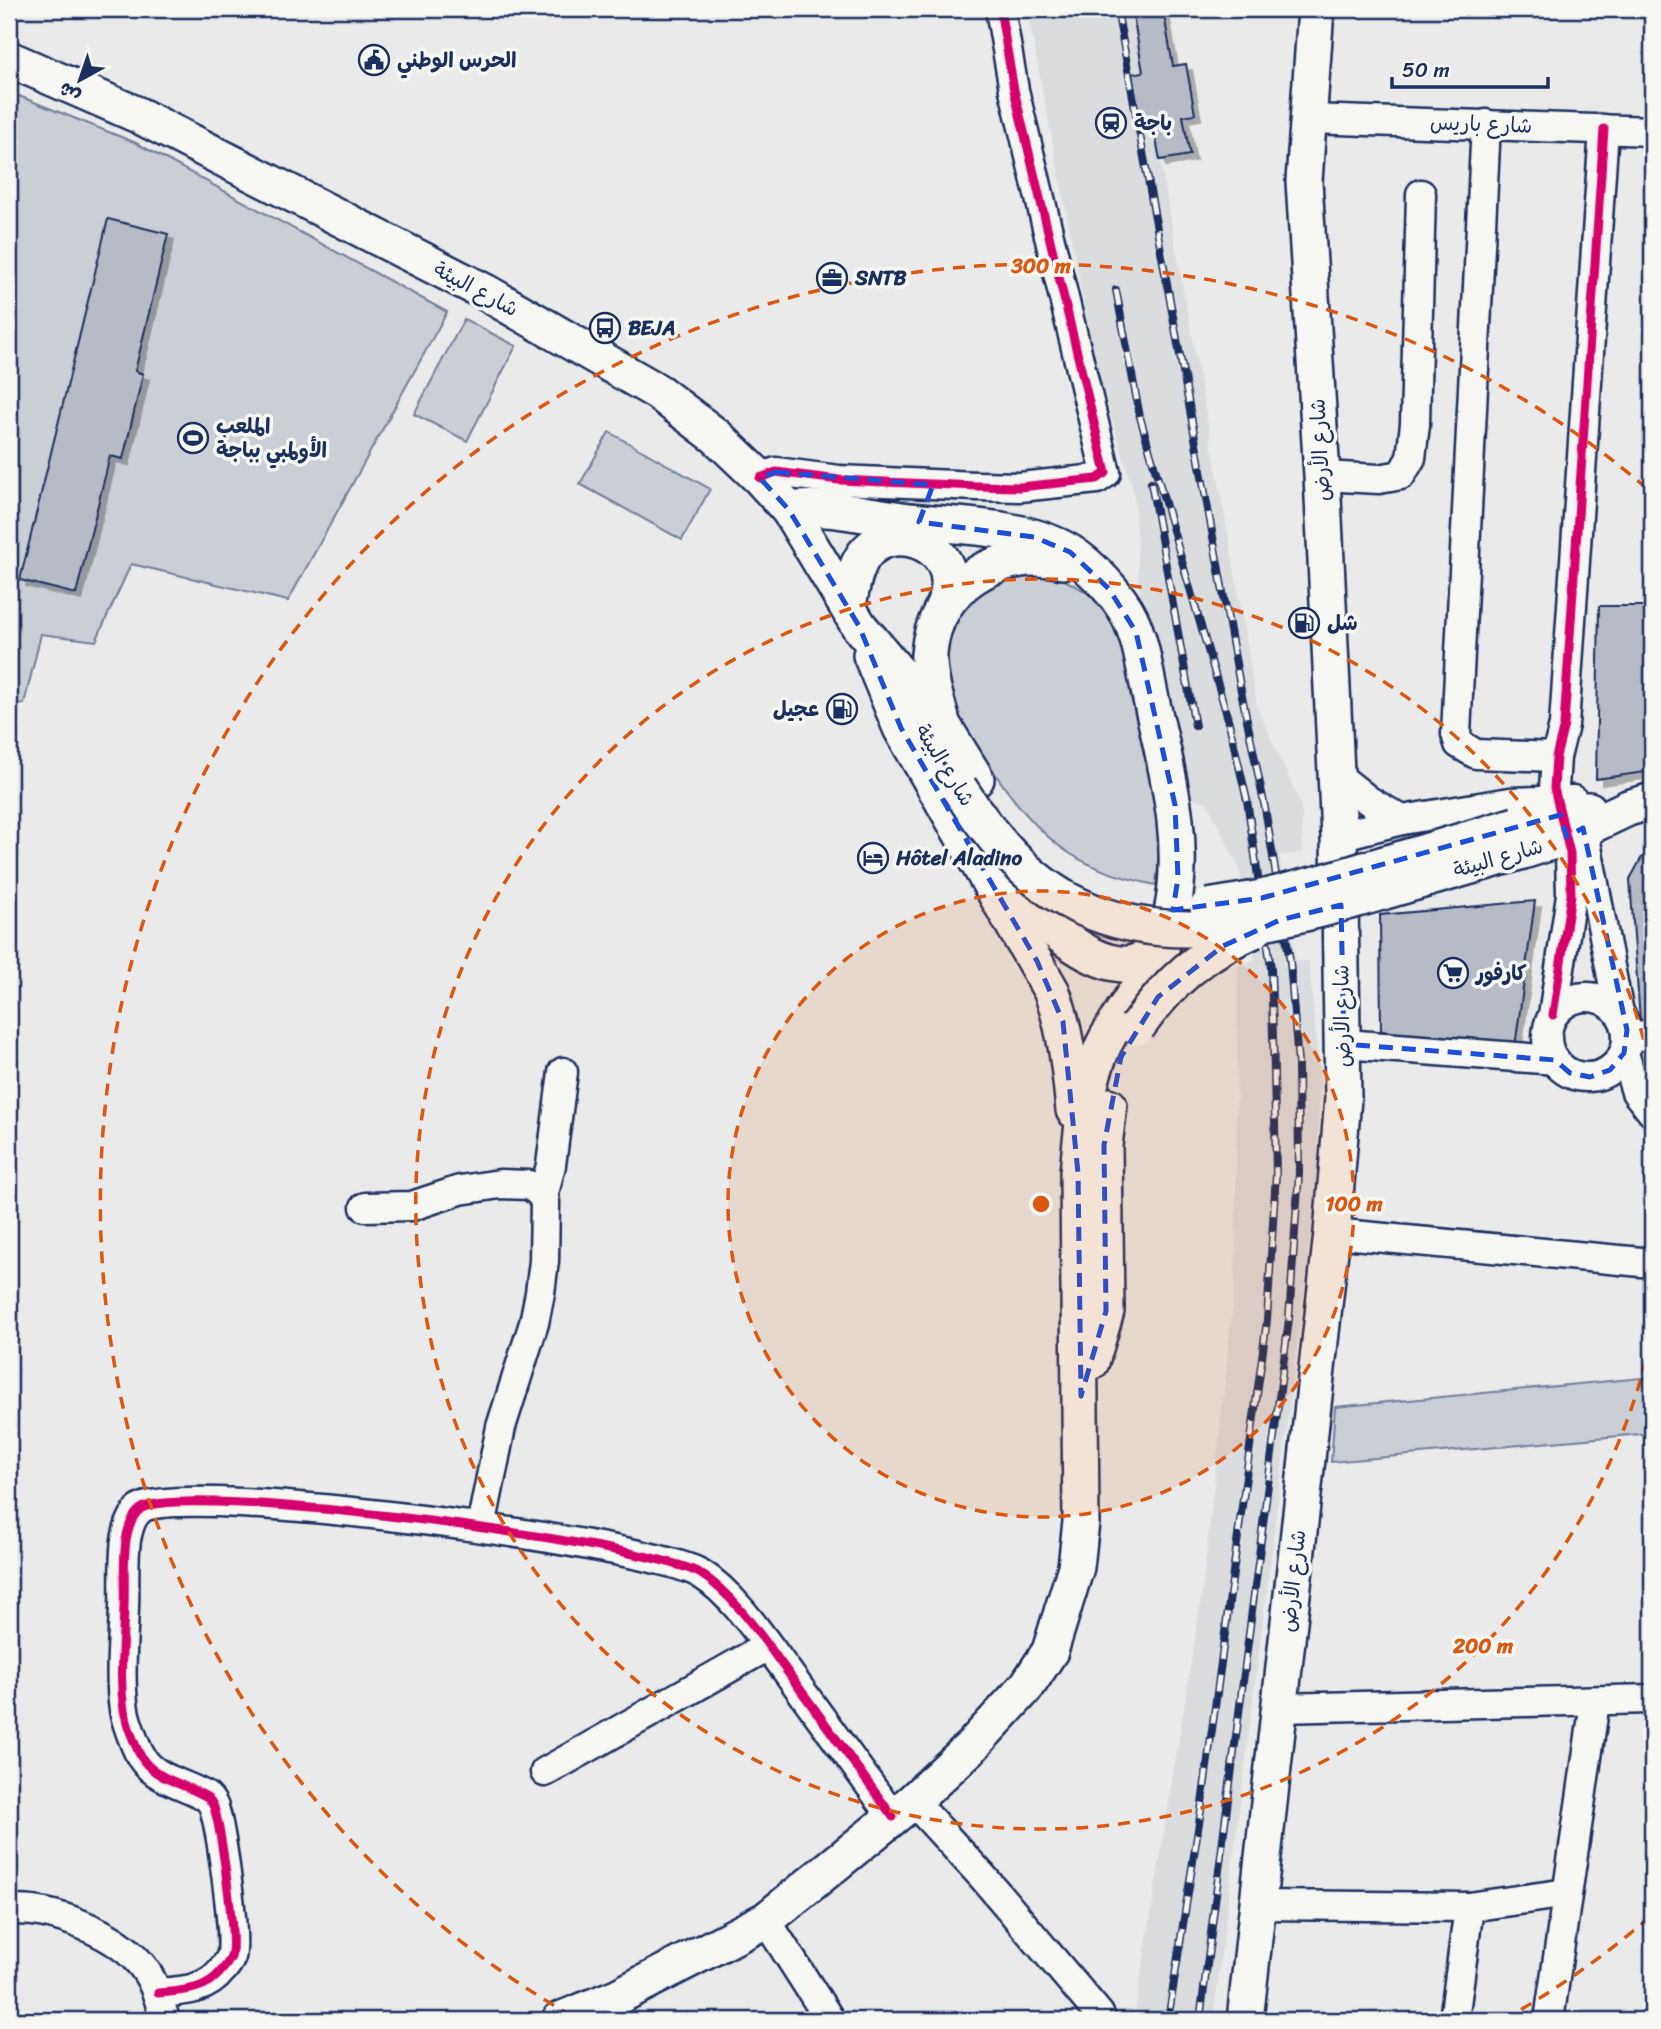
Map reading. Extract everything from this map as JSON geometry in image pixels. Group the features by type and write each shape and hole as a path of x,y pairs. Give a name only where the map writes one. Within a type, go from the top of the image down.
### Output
{"main road":[{"name":"شارع الأرض","path":"1245,2020 1332,1233 1343,1098 1339,836 1322,476 1304,181 1316,9"},
{"name":"شارع البيئة","path":"9,59 138,116 497,299 658,392 717,437 789,510 858,626 981,821 1016,861 1051,890 1077,905 1111,919 1147,928 1229,928 1280,920 1332,907 1519,838 1570,815 1640,804"},
{"path":"789,510 825,508 914,530 1034,537 1070,552 1098,577 1121,601 1136,632 1175,805 1178,878 1172,917 1161,945 1104,1045 1090,1079 1082,1124 1078,1173"},
{"path":"914,530 942,558 948,572 949,587 929,651 931,685 944,727"},
{"path":"858,626 858,567 865,555 889,538 914,530"},
{"path":"938,618 957,590 970,579 984,570 1016,558 1049,558 1066,562 1098,577"},
{"name":"شارع البيئة","path":"858,626 944,727 962,794 1006,820 1036,852 1085,884 1119,899 1152,907 1197,908 1262,898 1519,838"},
{"path":"962,794 994,872 1051,928 1090,954 1110,962 1137,962 1161,945"},
{"path":"561,2020 617,1997 766,1920 903,1809 970,1748 1027,1686 1050,1651 1076,1567 1081,1522 1078,1173 1070,1058 1063,1022 1052,992 962,794"},
{"path":"1080,1396 1106,1311 1104,1145 1107,1117 1121,1057 1137,1027 1174,980 1223,946 1280,920"}],"street":[{"path":"760,478 776,472 839,480 1020,486 1097,479 1106,473 1014,90 1000,9"},
{"name":"شارع باريس","path":"1310,119 1652,131"},
{"path":"1486,124 1456,734 1459,744 1476,754 1556,757"},
{"path":"1604,129 1564,725 1570,815 1571,895 1553,1015 1547,1038 1555,1060 1570,1073 1590,1077 1644,1102"},
{"path":"1322,476 1390,478 1401,475 1411,458 1415,411 1421,194"},
{"path":"914,530 933,485"},
{"path":"1564,725 1556,757 1555,788 1570,815 1631,1035 1644,1102"},
{"path":"1335,774 1369,801 1402,820"},
{"path":"1339,836 1402,820 1510,802 1570,815"},
{"path":"1553,1015 1563,1004 1577,998 1593,997 1608,1002 1631,1035"},
{"path":"1590,1077 1610,1070 1631,1035"},
{"path":"1344,1044 1555,1060"},
{"path":"481,1527 501,1427 534,1323 540,1293 546,1209 543,1196 551,1165 563,1072"},
{"path":"365,1207 412,1206 460,1190 500,1184 529,1185 543,1196"},
{"path":"1332,1233 1652,1263"},
{"path":"158,1993 206,1985 220,1973 231,1956 232,1937 220,1836 213,1804 207,1797 158,1773 144,1762 124,1713 126,1540 134,1516 140,1510 153,1505 205,1501 256,1503 481,1527 651,1558 694,1569 715,1584 903,1809 991,1887 1102,2020"},
{"path":"545,1772 768,1646"},
{"path":"1279,1709 1652,1699"},
{"path":"1549,2020 1595,1702"},
{"path":"1256,1905 1469,1907 1567,1893"},
{"path":"1454,2020 1469,1907"},
{"path":"9,1910 37,1911 104,1936 138,1961 158,1993 165,2020"},
{"path":"766,1920 830,2020"}],"highlighted area":[{"path":"776,472 933,485 919,522 1034,537 1070,552 1109,589 1136,632 1175,805 1178,878 1173,910 1262,898 1560,815 1567,837 1583,828 1627,1030 1624,1053 1610,1070 1590,1077 1570,1073 1555,1060 1344,1044 1341,905 1280,920 1223,946 1158,997 1121,1057 1104,1145 1106,1311 1081,1396 1078,1173 1063,1022 1037,961 901,728 859,626 789,510 760,478"}],"shaded area":[{"path":"1027,9 1163,9 1173,65 1186,64 1195,114 1183,117 1190,155 1160,161 1257,707 1301,805 1303,852 1279,856 1296,961 1309,961 1320,1083 1315,1203 1213,2020 1134,2020 1203,1588 1235,1283 1238,965 1255,960 1239,867 1207,802 1184,796 1141,621 1134,492 1096,366"},
{"name":"الملعب الأولمبي بباجة","path":"9,92 136,143 447,312 288,601 131,564 96,641 41,634 24,704 9,705"},
{"path":"464,319 516,346 467,441 414,414"},
{"path":"609,432 710,489 682,540 580,484"},
{"path":"1036,571 1059,578 1090,595 1106,612 1120,638 1139,702 1155,802 1159,851 1156,885 1093,866 1070,854 1045,834 999,780 955,712 947,694 943,650 952,619 966,601 994,580"},
{"path":"1652,1377 1652,1433 1331,1462 1335,1407"}],"building":[{"path":"1132,9 1163,9 1173,66 1186,64 1195,114 1183,116 1190,155 1160,160 1152,119 1140,122 1132,74 1143,72"},
{"path":"108,219 168,234 135,371 143,374 123,459 110,456 76,594 20,580"},
{"path":"1599,606 1652,606 1652,771 1596,779"},
{"path":"1652,854 1652,1031 1641,1035 1630,879 1642,857"},
{"name":"كارفور","path":"1535,901 1515,1047 1381,1031 1380,915"}],"railway":[{"path":"1117,9 1241,691 1265,808 1290,961 1298,1064 1299,1173 1289,1319 1200,2020"},
{"path":"1116,290 1140,417 1228,719 1247,800 1271,968 1276,1174 1267,1320 1202,1804 1168,2020"},
{"path":"1151,483 1195,726"}],"cycle path":[{"path":"760,478 776,472 839,480 1020,487 1097,479 1106,473 1014,90 1000,9"},
{"path":"1553,1015 1571,895 1570,853 1554,788 1556,757 1564,725 1604,129"},
{"path":"158,1993 193,1989 216,1977 231,1957 232,1930 224,1862 213,1805 207,1797 165,1778 150,1768 138,1751 124,1710 122,1672 125,1548 131,1522 142,1508 177,1502 241,1503 420,1520 599,1547 665,1561 701,1574 726,1594 749,1620 893,1817"}],"place":[{"name":"الحرس الوطني","path":"374,60"},
{"name":"باجة","path":"1111,123"},
{"name":"SNTB","path":"832,278"},
{"name":"BEJA","path":"605,328"},
{"name":"الملعب الأولمبي بباجة","path":"193,438"},
{"name":"شل","path":"1304,623"},
{"name":"عجيل","path":"842,709"},
{"name":"Hôtel Aladino","path":"873,858"},
{"name":"كارفور","path":"1453,973"}]}
